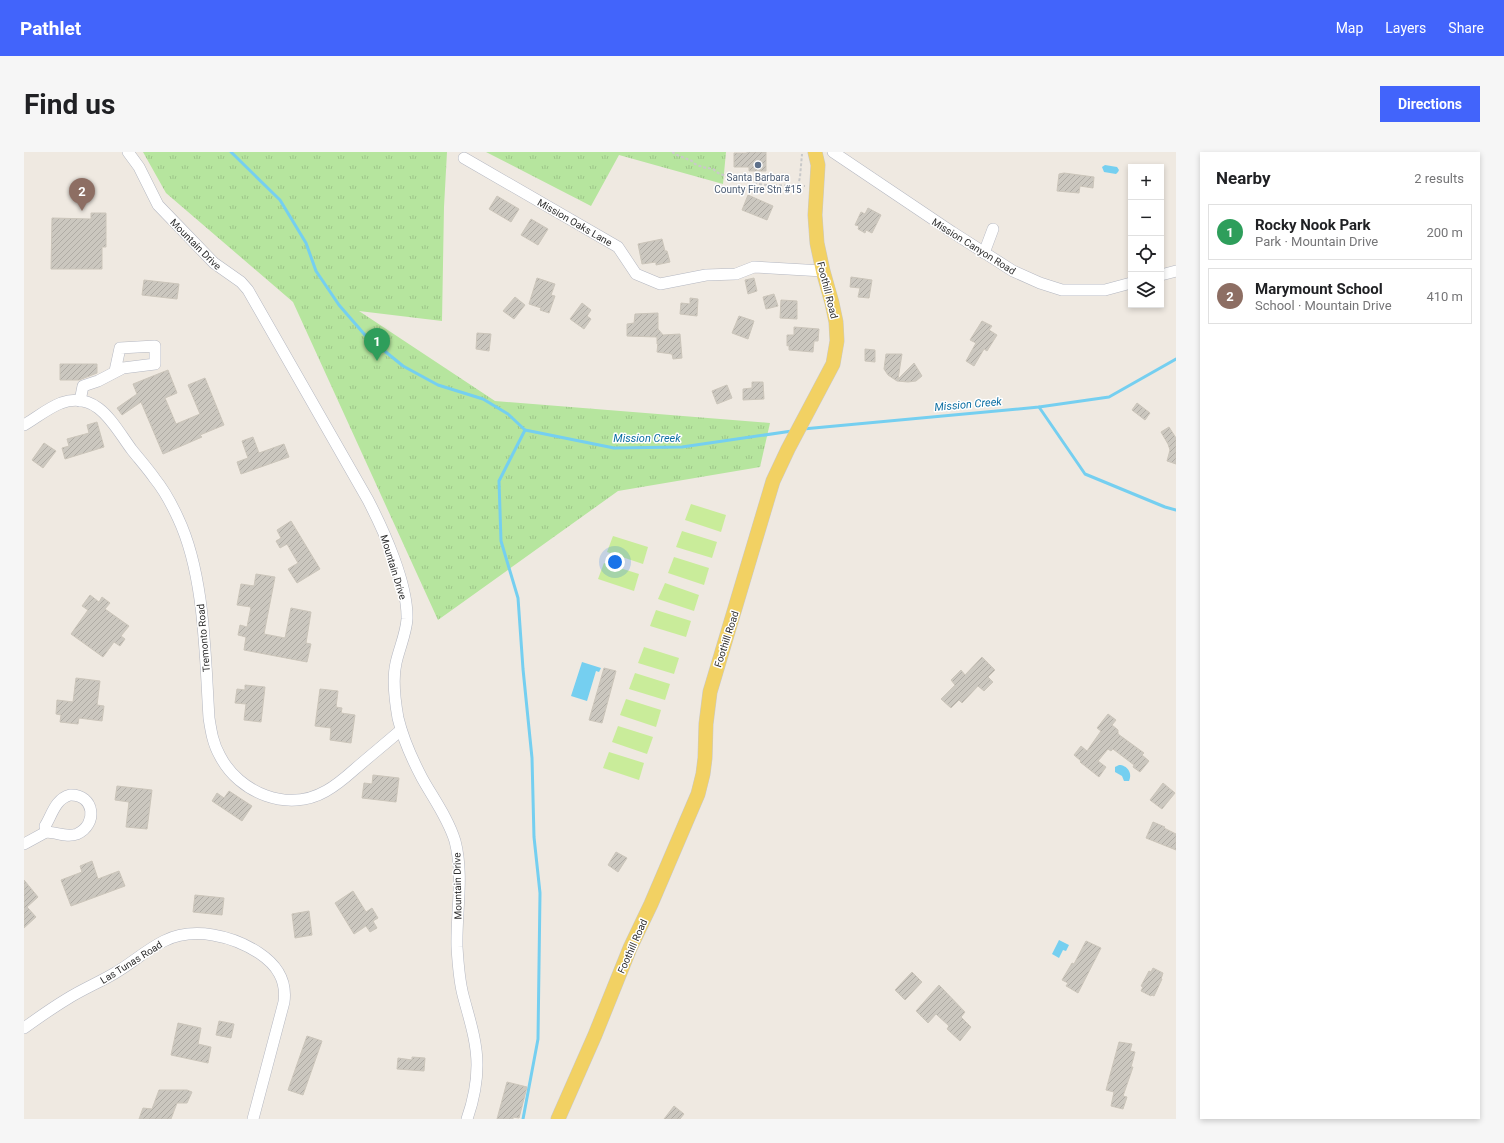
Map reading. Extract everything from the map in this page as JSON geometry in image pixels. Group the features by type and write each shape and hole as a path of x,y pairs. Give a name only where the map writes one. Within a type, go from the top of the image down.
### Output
{"main road":[{"name":"Foothill Road","path":"558,1119 595,1035 630,948 651,904 698,794 706,758 706,724 710,692 773,481 788,449 833,364 837,341 836,322 817,243 815,215 818,166 809,152"}],"street":[{"name":"Mountain Drive","path":"128,152 139,167 158,205 214,263 241,282 248,290 368,500 382,527 393,556 406,604 407,619 395,665 394,683 402,730 412,758 442,812 455,841 458,878 457,947 459,971 463,994 472,1026 477,1064 476,1082 468,1119"},
{"name":"Mission Canyon Road","path":"833,152 1013,272 1062,290 1105,290 1128,284"},
{"name":"Mission Oaks Lane","path":"464,158 618,247 636,274 660,284 706,275 736,274 754,267 823,271"},
{"path":"984,253 993,229"},
{"path":"1164,274 1176,271"},
{"path":"80,401 83,386 98,381 115,371"},
{"name":"Tremonto Road","path":"24,424 60,403 80,401 98,407 108,416 133,452 156,480 178,518 191,553 198,582 212,734 220,757 234,776 253,790 274,799 301,800 326,792 402,730"},
{"path":"24,844 46,832 70,836 81,832 86,827 91,816 89,804 80,796 75,795 64,797 56,804 45,826 46,832"},
{"name":"Las Tunas Road","path":"24,1028 68,998 115,972 166,940 195,934 220,936 237,941 256,951 277,968 283,981 284,988 284,1002 253,1119"}],"path":[{"path":"672,152 702,167 713,169 724,175 746,177 759,184 816,187"},
{"path":"798,186 809,152"}],"green space":[{"path":"143,152 447,152 444,207 442,321 359,311 495,401 770,423 760,467 618,491 438,620 293,302 166,193"},
{"path":"486,152 726,152 723,184 619,155 591,206"},
{"path":"691,504 726,515 721,532 685,520"},
{"path":"682,531 717,542 712,558 676,547"},
{"path":"613,536 648,547 643,564 607,552"},
{"path":"674,557 709,568 704,585 668,573"},
{"path":"604,563 639,574 634,591 598,579"},
{"path":"665,583 699,595 694,611 658,599"},
{"path":"656,610 691,621 686,637 650,626"},
{"path":"644,647 679,658 674,674 638,663"},
{"path":"635,673 670,684 665,700 629,689"},
{"path":"626,699 661,710 656,727 620,715"},
{"path":"618,726 653,737 647,754 612,742"},
{"path":"609,752 644,763 639,780 603,768"}],"water":[{"path":"1105,165 1117,167 1119,170 1116,174 1104,172 1102,167"},
{"path":"582,662 601,668 599,672 596,671 587,701 571,696"},
{"path":"1119,765 1124,766 1130,772 1129,781 1124,781 1122,776 1115,772 1115,767"},
{"path":"1059,940 1069,945 1066,951 1063,950 1059,958 1052,954"}],"building":[{"name":"Santa Barbara County Fire Stn #15","path":"766,152 766,171 749,171 749,167 734,167 734,153"},
{"path":"1064,173 1094,177 1093,188 1080,186 1079,193 1057,191 1059,174"},
{"path":"748,195 773,206 767,220 742,210"},
{"path":"497,196 519,209 511,222 489,209"},
{"path":"868,208 881,215 872,233 866,230 865,233 858,229 859,226 855,225 861,212 865,214"},
{"path":"91,213 106,213 106,247 102,247 102,269 51,269 52,218 91,219"},
{"path":"531,219 548,229 538,245 521,235"},
{"path":"662,239 670,262 656,265 656,262 642,264 638,244"},
{"path":"851,277 872,280 869,298 858,297 860,288 850,287"},
{"path":"537,278 555,284 551,295 555,296 549,313 540,310 541,308 529,304"},
{"path":"754,278 757,291 748,294 745,280"},
{"path":"144,280 179,284 177,299 142,295"},
{"path":"774,294 778,306 766,309 763,297"},
{"path":"515,297 525,305 514,319 503,311"},
{"path":"690,298 698,299 697,316 680,314 681,303 690,304"},
{"path":"781,300 797,301 797,319 780,318"},
{"path":"582,303 591,310 587,316 591,319 584,329 570,319"},
{"path":"658,313 658,329 663,335 680,334 682,358 673,359 672,354 657,352 657,337 627,336 627,324 634,323 635,314"},
{"path":"739,316 754,321 748,339 732,333"},
{"path":"982,321 992,326 989,330 997,335 987,351 984,349 974,366 966,361 976,343 970,340"},
{"path":"794,327 819,329 818,341 814,341 813,352 789,350 789,345 787,346 787,335 794,335"},
{"path":"477,333 491,334 489,351 476,349"},
{"path":"865,349 875,350 875,362 865,361"},
{"path":"886,354 902,354 898,379 914,363 922,376 916,381 897,381 888,375 884,369"},
{"path":"60,364 97,364 97,373 79,380 60,380"},
{"path":"168,370 177,393 165,398 176,424 200,414 188,385 205,378 224,425 200,435 202,437 163,454 141,402 122,415 117,408 137,394 133,384"},
{"path":"752,382 763,382 764,399 743,400 743,389 752,388"},
{"path":"727,385 732,398 717,404 712,391"},
{"path":"1137,403 1150,413 1145,420 1132,410"},
{"path":"97,422 104,447 65,459 62,448 69,446 67,439 89,433 87,425"},
{"path":"1169,427 1176,438 1176,464 1167,461 1170,450 1161,432"},
{"path":"253,437 259,453 284,444 289,457 241,474 237,462 248,458 242,441"},
{"path":"44,443 56,451 43,468 32,460"},
{"path":"291,521 320,569 297,583 288,569 298,563 287,544 280,548 276,541 281,538 277,530"},
{"path":"256,574 275,577 264,634 285,638 291,608 311,612 306,643 311,644 307,662 244,650 246,637 238,635 240,625 247,627 251,607 237,605 241,584 254,586"},
{"path":"90,595 99,602 102,597 110,603 105,609 129,626 121,636 125,639 120,646 114,642 103,657 71,634 88,610 82,606"},
{"path":"982,657 995,670 988,677 993,682 984,691 978,686 962,703 959,700 951,708 941,699 955,685 951,680 961,670 965,675"},
{"path":"604,668 616,671 602,723 589,720"},
{"path":"76,678 100,681 97,705 104,706 102,721 79,718 78,724 60,722 61,715 56,714 57,700 73,702"},
{"path":"245,685 265,687 261,722 244,720 246,704 235,703 237,689 245,690"},
{"path":"320,689 338,691 336,707 342,708 341,713 355,715 351,743 330,740 331,728 315,726"},
{"path":"1108,714 1116,720 1112,725 1118,730 1118,734 1144,753 1142,755 1149,761 1140,772 1133,767 1134,765 1113,749 1111,751 1108,749 1098,761 1106,767 1099,777 1080,762 1081,761 1074,755 1081,746 1087,751 1101,731 1097,728"},
{"path":"373,775 399,778 396,802 362,798 364,783 372,784"},
{"path":"1163,783 1175,793 1162,809 1150,800"},
{"path":"117,786 152,790 147,829 126,827 129,802 115,800"},
{"path":"229,791 252,806 242,821 212,801 217,793 224,798"},
{"path":"1153,822 1176,834 1176,850 1146,838"},
{"path":"616,852 627,858 618,872 608,865"},
{"path":"92,861 98,879 119,871 125,886 71,906 61,880 82,872 80,866"},
{"path":"24,880 38,897 27,907 36,917 24,928"},
{"path":"353,891 366,912 372,908 378,918 373,921 377,928 370,932 366,926 354,934 335,903"},
{"path":"195,895 224,898 222,915 193,912"},
{"path":"309,911 312,935 295,938 292,914"},
{"path":"1086,941 1101,948 1078,993 1066,986 1068,983 1062,980 1072,963 1074,964"},
{"path":"1153,968 1163,973 1162,979 1154,996 1151,996 1141,991 1143,987 1141,986 1149,971 1151,972"},
{"path":"912,972 922,982 905,1000 895,990"},
{"path":"939,985 965,1012 961,1017 971,1027 960,1041 947,1029 949,1026 936,1014 928,1023 916,1011"},
{"path":"219,1021 234,1024 231,1038 216,1035"},
{"path":"178,1023 201,1028 198,1044 211,1047 208,1063 171,1055"},
{"path":"307,1036 322,1041 303,1095 288,1090"},
{"path":"1119,1042 1132,1044 1130,1051 1135,1052 1131,1067 1133,1067 1123,1096 1127,1097 1123,1109 1111,1106 1114,1092 1106,1090"},
{"path":"412,1057 425,1058 424,1071 397,1069 398,1058 412,1060"},
{"path":"507,1082 527,1087 519,1118 513,1117 513,1119 497,1119"},
{"path":"159,1090 187,1090 192,1092 187,1103 177,1103 171,1119 139,1119 143,1108 152,1109"},
{"path":"674,1106 684,1114 680,1119 664,1119"}],"waterway":[{"name":"Mission Creek","path":"231,152 280,200 306,243 316,271 339,305 365,335 403,366 438,385 483,399 508,414 525,430 614,448 682,447 792,431"},
{"name":"Mission Creek","path":"803,429 1039,407 1109,397 1176,359"},
{"path":"1039,407 1085,474 1165,507 1176,510"},
{"path":"523,1119 538,1039 540,893 534,837 532,758 523,669 518,598 501,541 499,481 525,430"}],"place":[{"name":"Santa Barbara County Fire Stn #15","path":"758,165"},
{"name":"Marymount School","path":"82,211"},
{"name":"Rocky Nook Park","path":"377,361"}]}
